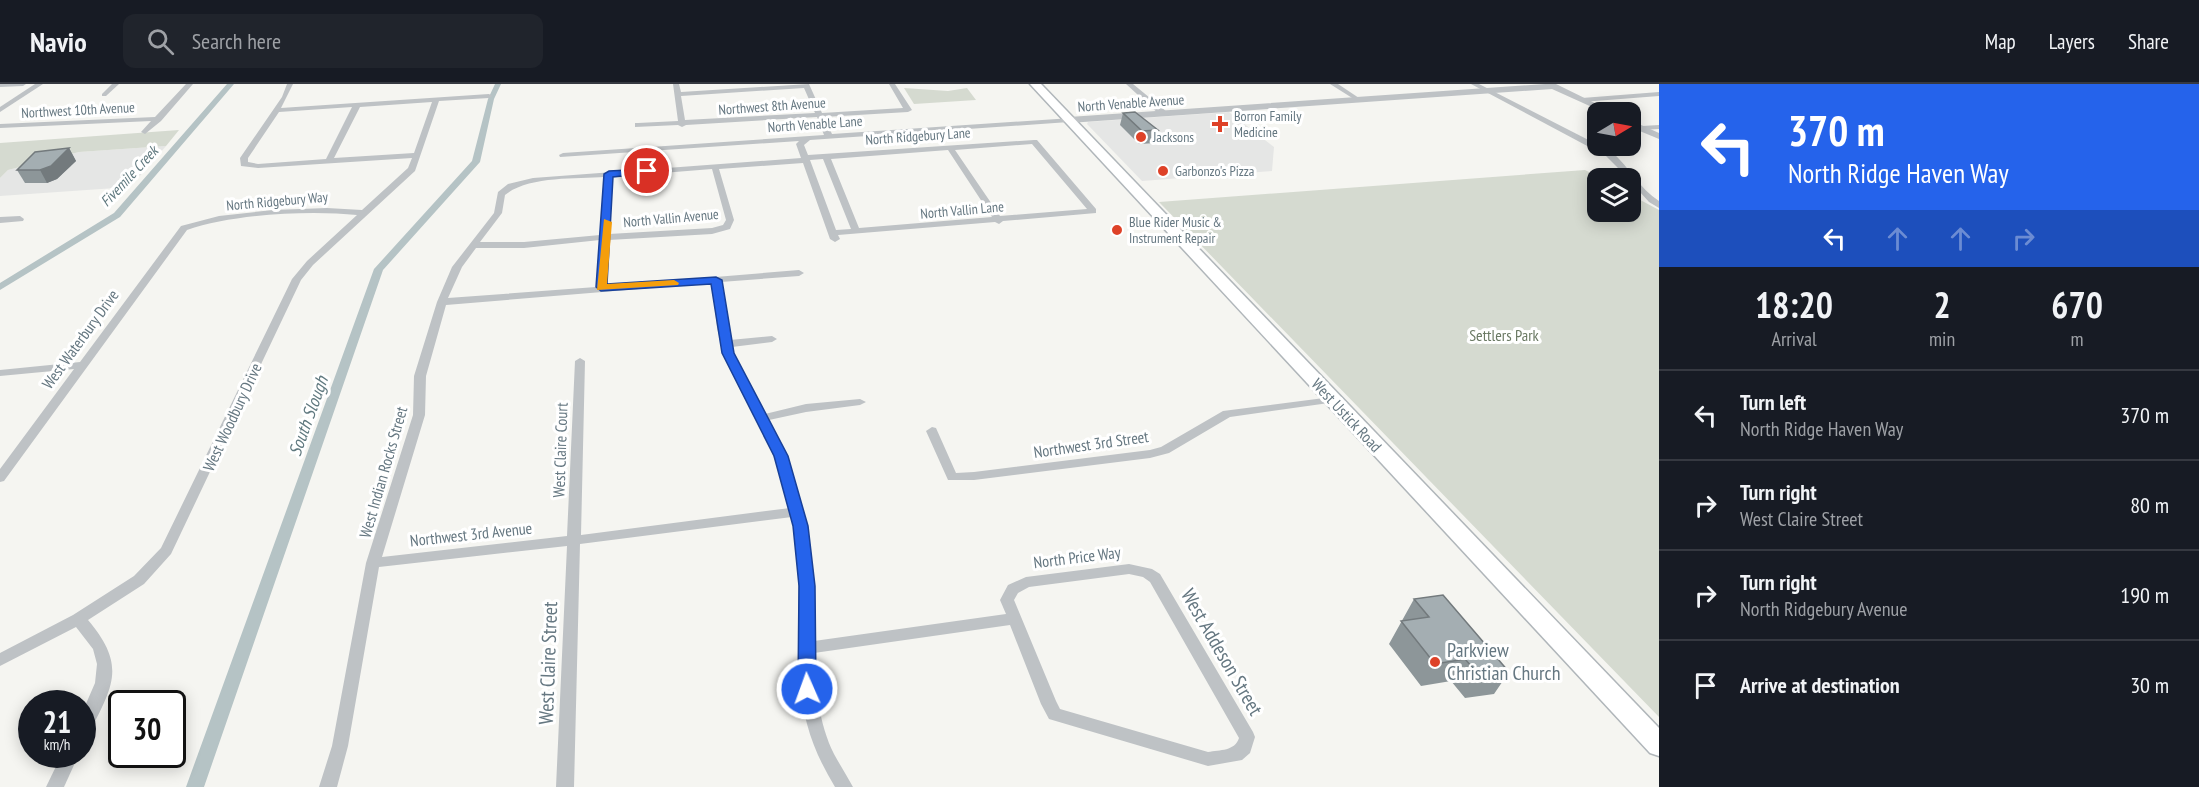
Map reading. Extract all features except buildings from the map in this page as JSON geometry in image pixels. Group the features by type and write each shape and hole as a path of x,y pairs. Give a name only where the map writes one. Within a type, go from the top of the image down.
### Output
{"main road":[{"name":"West Ustick Road","path":"1035,84 1659,745"}],"street":[{"path":"0,85 23,84"},
{"path":"0,110 40,84"},
{"path":"104,95 116,84"},
{"path":"145,132 190,84"},
{"path":"290,84 285,97 243,158 242,162 248,166 417,155"},
{"path":"676,84 682,125"},
{"name":"Northwest 8th Avenue","path":"638,125 682,125 908,110 892,84"},
{"path":"1129,84 1164,114"},
{"path":"1333,84 1362,100"},
{"path":"1341,84 1362,100"},
{"path":"1473,84 1610,154 1623,164 1645,195 1659,205"},
{"path":"677,94 806,85 829,137"},
{"path":"1551,85 1587,102"},
{"name":"North Venable Avenue","path":"1069,120 1551,85"},
{"path":"1582,100 1659,94"},
{"path":"276,110 489,96"},
{"name":"West Woodbury Drive","path":"0,660 78,619 126,590 166,551 297,279 412,169 436,100"},
{"path":"328,162 357,105"},
{"name":"Northwest 10th Avenue","path":"0,126 158,118"},
{"name":"North Venable Lane","path":"563,154 1069,120"},
{"path":"1001,124 1016,143"},
{"path":"1642,128 1659,127"},
{"path":"1642,128 1659,136"},
{"path":"806,159 800,144 807,139"},
{"name":"North Ridgebury Lane","path":"511,186 533,180 1034,142 1093,212"},
{"path":"950,148 999,221"},
{"path":"826,157 856,231"},
{"name":"North Vallin Lane","path":"806,159 834,236 856,231 1093,212"},
{"name":"North Vallin Avenue","path":"474,245 524,245 606,237 712,231 727,227 730,220 715,166"},
{"path":"601,287 609,174"},
{"name":"West Indian Rocks Street","path":"328,787 340,746 374,563 419,415 420,376 442,302 457,267 495,218 501,194 511,186"},
{"name":"North Ridgebury Way","path":"192,224 211,220 340,209 365,213"},
{"path":"0,220 20,219"},
{"name":"West Waterbury Drive","path":"0,478 179,232 192,224"},
{"path":"442,302 601,287 799,273"},
{"path":"716,280 730,359 784,464 797,512 807,586 805,675 813,720 831,766 844,787"},
{"path":"726,344 772,339"},
{"name":"West Claire Court","path":"573,540 580,361"},
{"path":"0,373 82,365"},
{"name":"Northwest 3rd Street","path":"932,431 952,477 1150,454 1165,450 1227,414 1332,400"},
{"path":"762,418 806,408 860,402"},
{"path":"573,540 797,512"},
{"name":"Northwest 3rd Avenue","path":"374,563 573,540"},
{"name":"West Claire Street","path":"565,787 573,540"},
{"name":"North Price Way","path":"1014,619 1007,600 1012,589 1026,582 1129,569 1148,573"},
{"name":"West Addeson Street","path":"1014,619 1055,714 1208,759 1236,755 1244,748 1247,737 1155,578 1148,573"},
{"path":"78,619 100,648 105,668 103,683 96,699"},
{"path":"806,648 1014,619"},
{"path":"56,787 65,768"}],"shaded area":[{"path":"1229,112 1274,147 1272,171 1142,181 1087,124 1088,122"},
{"path":"166,146 130,187 0,196 0,178 8,170 79,152"}],"green space":[{"path":"904,88 948,91 967,88 976,100 914,104"},
{"path":"179,130 166,146 79,152 8,170 0,178 0,143"},
{"name":"Settlers Park","path":"1585,170 1587,171 1587,222 1641,222 1641,200 1659,210 1659,717 1159,202"}],"waterway":[{"name":"Fivemile Creek","path":"0,287 117,215 231,84"},
{"name":"South Slough","path":"195,787 379,269 476,162 491,99 498,84"}],"slow traffic":[{"path":"607,222 601,287 674,283"}],"place":[{"name":"Borron Family Medicine","path":"1220,124"},
{"name":"Jacksons","path":"1141,137"},
{"name":"Garbonzo's Pizza","path":"1163,171"},
{"name":"Blue Rider Music & Instrument Repair","path":"1117,230"},
{"name":"Parkview Christian Church","path":"1435,662"}],"route":[{"path":"647,171 609,174 601,287 716,280 730,359 781,456 801,526 807,586 805,675 807,689"}]}
